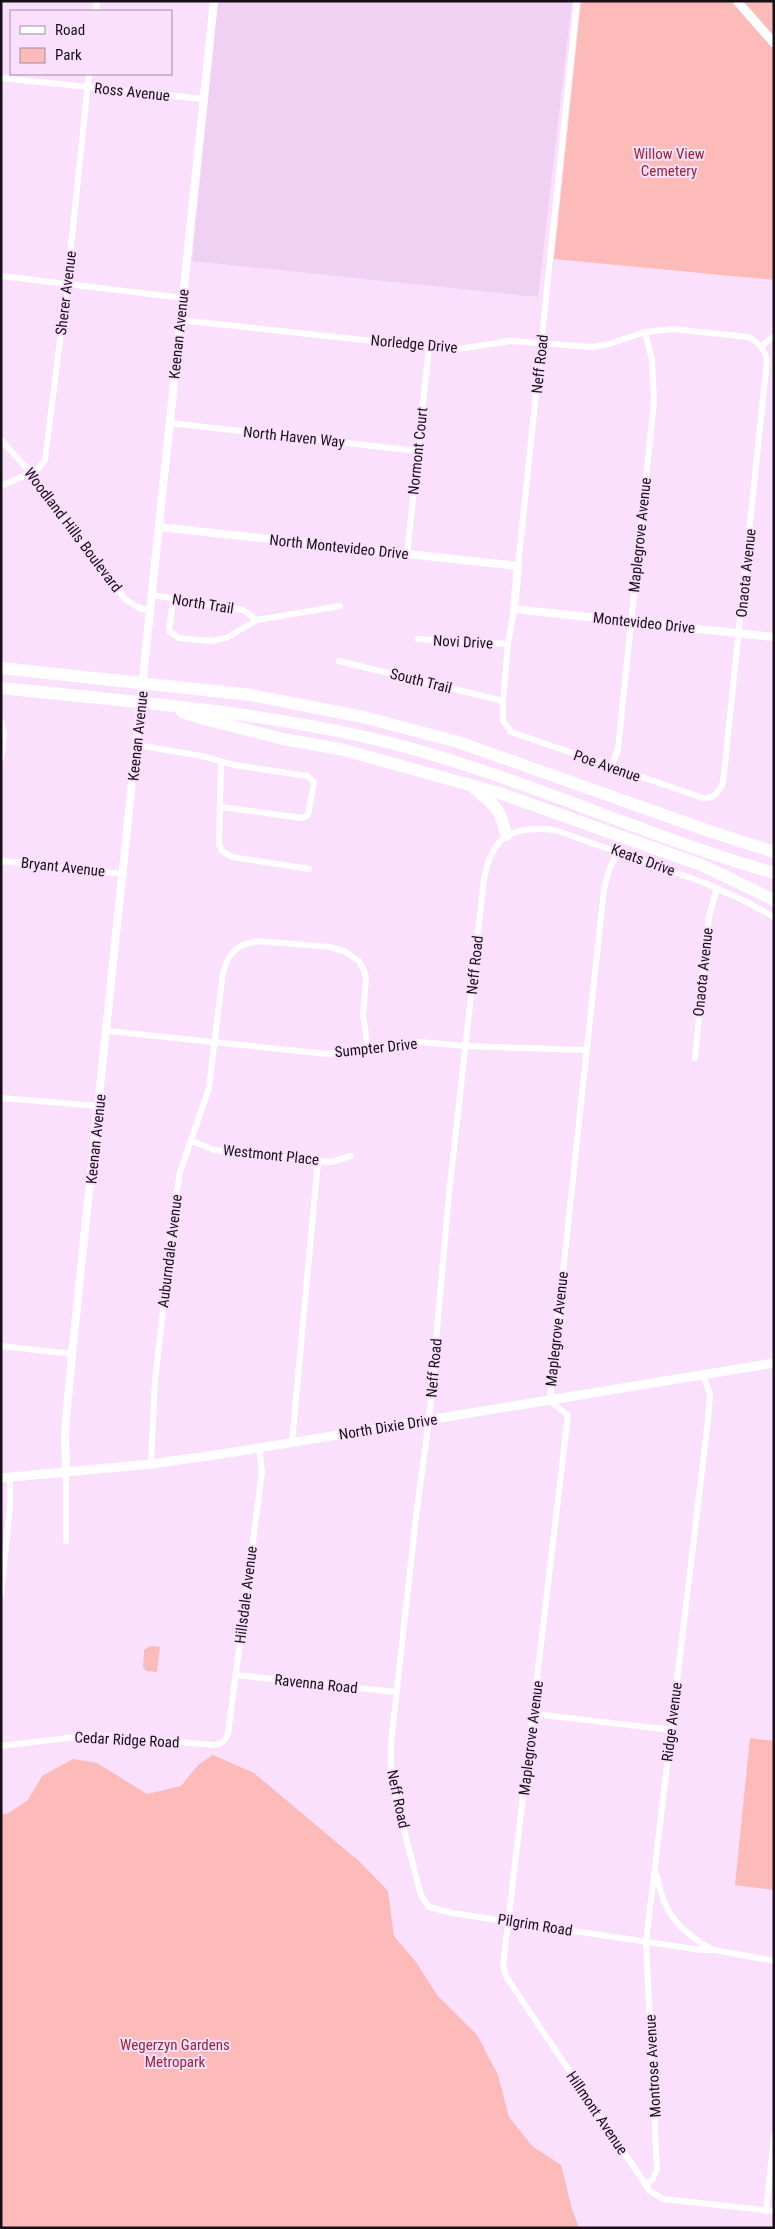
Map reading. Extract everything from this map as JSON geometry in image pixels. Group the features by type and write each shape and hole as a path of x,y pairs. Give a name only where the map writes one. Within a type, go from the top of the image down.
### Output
{"highway":[{"path":"1,668 251,696 323,709 458,742 709,831 774,852"},
{"path":"1,688 212,710 302,724 403,747 513,781 709,853 774,873"},
{"path":"161,705 204,719 283,739 340,749 470,784 704,866 774,900"},
{"path":"470,784 494,804 501,815 506,836"}],"main road":[{"path":"737,1 774,43"},
{"name":"North Dixie Drive","path":"6,1478 151,1464 259,1448 774,1363"}],"street":[{"name":"Keenan Avenue","path":"66,1472 65,1432 72,1354 108,1031 214,1"},
{"name":"Neff Road","path":"505,726 503,702 508,644 514,609 577,1"},
{"name":"Sherer Avenue","path":"1,486 31,473 42,466 45,460 68,284 89,75"},
{"name":"Ross Avenue","path":"1,78 204,100"},
{"path":"1,276 182,298"},
{"name":"Norledge Drive","path":"180,320 429,347 465,348 511,341 594,347 645,332 673,328 748,337 762,346"},
{"name":"Maplegrove Avenue","path":"611,767 618,749 654,401 652,360 645,332"},
{"path":"762,346 774,336"},
{"name":"Onaota Avenue","path":"712,796 720,789 723,783 740,632 767,360 762,346"},
{"name":"Normont Court","path":"407,554 429,347"},
{"name":"North Haven Way","path":"170,423 418,451"},
{"name":"Woodland Hills Boulevard","path":"1,440 31,473 125,599 139,608 150,611"},
{"name":"North Montevideo Drive","path":"159,527 518,566"},
{"name":"North Trail","path":"152,595 242,610 257,620"},
{"path":"173,599 169,631 179,638 211,641 226,638 257,620 340,606"},
{"name":"Montevideo Drive","path":"514,609 774,637"},
{"name":"Novi Drive","path":"418,639 508,644"},
{"name":"South Trail","path":"340,661 503,702"},
{"path":"1,758 4,734 2,723"},
{"name":"Poe Avenue","path":"505,726 511,732 611,767 703,798 712,796"},
{"path":"137,744 202,756 221,762 312,778 314,786 308,815 302,818 221,807"},
{"path":"221,762 219,844 226,854 262,863 308,869"},
{"name":"Keats Drive","path":"506,836 516,830 529,828 555,830 717,888 774,917"},
{"name":"Neff Road","path":"425,1903 421,1895 391,1781 391,1743 429,1420 449,1194 487,862 493,848 506,836"},
{"name":"Maplegrove Avenue","path":"508,1920 534,1714 568,1415 550,1401 586,1050 604,889 612,861 618,851"},
{"name":"Bryant Avenue","path":"1,861 124,874"},
{"name":"Onaota Avenue","path":"695,1058 706,941 712,901 717,888"},
{"name":"Auburndale Avenue","path":"151,1464 155,1380 176,1191 180,1172 209,1088 224,965 229,957 243,945 257,941 337,948 353,955 359,961 366,978 363,1016 368,1049"},
{"name":"Sumpter Drive","path":"108,1031 327,1054 419,1042 466,1046 586,1050"},
{"path":"1,1098 99,1106"},
{"name":"Westmont Place","path":"192,1141 215,1150 318,1161 330,1162 351,1156"},
{"path":"292,1442 318,1161"},
{"path":"1,1346 72,1354"},
{"name":"Ridge Avenue","path":"646,1942 708,1420 710,1394 703,1374"},
{"name":"Hillsdale Avenue","path":"223,1742 228,1734 262,1472 259,1448"},
{"path":"66,1472 66,1541"},
{"path":"1,1594 10,1507 6,1478"},
{"name":"Ravenna Road","path":"236,1675 396,1692"},
{"path":"534,1714 672,1730"},
{"name":"Cedar Ridge Road","path":"1,1746 84,1735 216,1745 223,1742"},
{"path":"656,1862 659,1889 670,1914 686,1934 714,1950"},
{"name":"Pilgrim Road","path":"425,1903 435,1909 646,1942"},
{"name":"Hillmont Avenue","path":"508,1920 503,1966 504,1973 646,2185 656,2196 663,2199 774,2211"},
{"path":"646,1942 714,1950 774,1962"},
{"name":"Montrose Avenue","path":"646,1942 657,2170 652,2180 646,2185"},
{"path":"766,2210 774,2136"}],"shaded area":[{"path":"218,1 572,1 538,297 192,261"}],"green space":[{"name":"Willow View Cemetery","path":"581,1 774,1 774,280 554,259"},
{"path":"150,1646 160,1647 157,1672 146,1671 143,1667 144,1650"},
{"path":"750,1738 774,1741 774,1890 735,1885"},
{"name":"Wegerzyn Gardens Metropark","path":"213,1755 254,1773 360,1862 388,1891 394,1936 416,1962 437,1995 477,2035 498,2075 509,2117 532,2146 561,2165 572,2209 579,2228 1,2228 1,1814 7,1814 28,1800 42,1776 73,1759 97,1763 147,1794 181,1786 198,1765"}]}
